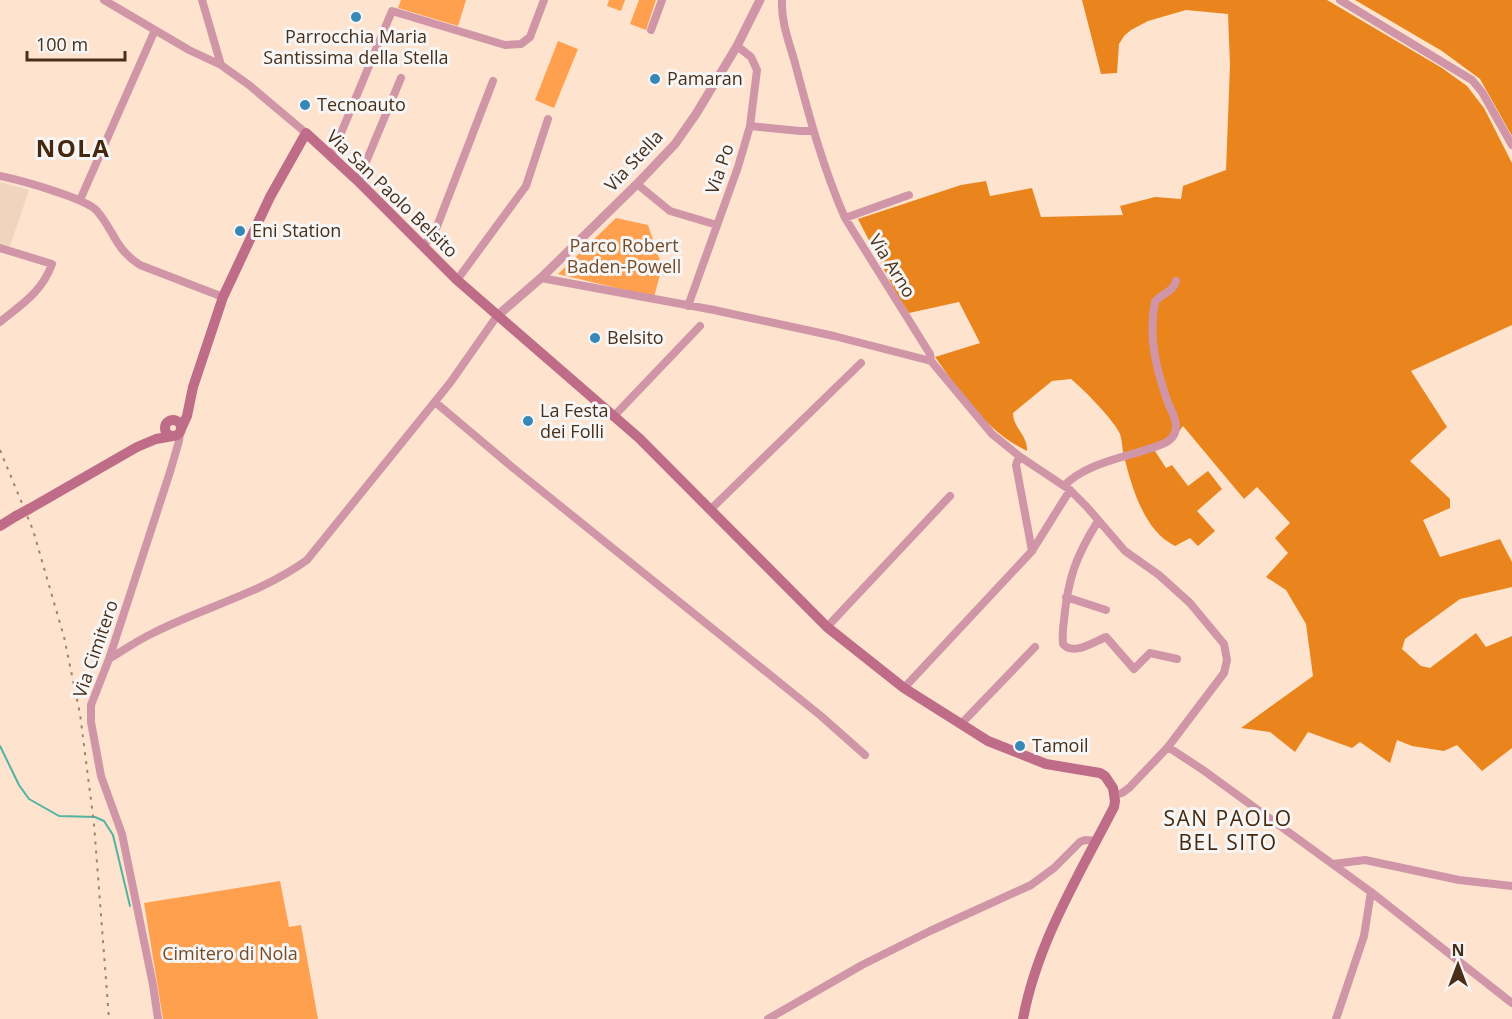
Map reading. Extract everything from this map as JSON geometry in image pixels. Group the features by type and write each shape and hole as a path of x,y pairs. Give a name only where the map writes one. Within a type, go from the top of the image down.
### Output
{"main road":[{"name":"Via San Paolo Belsito","path":"306,133 496,316 639,438 827,627 904,688 988,741 1046,764 1100,773 1110,781 1115,795"},
{"path":"0,526 137,447 168,423 187,400 223,297 270,197 306,133"},
{"path":"137,447 178,432 187,416 193,387"},
{"path":"168,423 178,422 178,432"},
{"path":"1023,1019 1031,980 1041,952 1114,807 1115,795"}],"street":[{"name":"Via San Paolo Belsito","path":"104,0 189,50 221,65 249,85 306,133"},
{"path":"202,0 221,65"},
{"path":"332,157 392,11 506,45 514,45 530,37 544,0"},
{"path":"651,30 662,0"},
{"name":"Via Stella","path":"496,316 541,278 675,144 737,46 760,0"},
{"name":"Via Arno","path":"782,0 784,23 812,131 845,218 930,354 930,361 992,434 1019,456 1067,488 1125,551 1159,575 1190,603 1224,644 1227,660 1224,673 1168,747 1129,788 1115,795"},
{"path":"1340,0 1472,80 1482,92 1512,146"},
{"path":"80,200 155,30"},
{"name":"Via Po","path":"688,306 750,126 757,70 751,57 737,46"},
{"path":"358,181 401,78"},
{"path":"423,246 434,234 493,81"},
{"path":"458,280 526,186 548,119"},
{"path":"750,126 812,131"},
{"path":"0,176 80,200 96,209 129,258 140,265 223,297"},
{"path":"637,184 670,211 717,225"},
{"path":"845,218 909,195"},
{"path":"0,249 52,264 47,279 36,293 0,322"},
{"path":"541,278 834,336 930,361"},
{"path":"904,688 1032,550 1067,488 1080,472 1159,446 1172,439 1175,434 1175,419 1167,403 1157,369 1152,337 1155,302 1158,297 1172,289 1176,281"},
{"path":"109,659 153,633 256,590 291,572 307,560 435,402 496,316"},
{"path":"614,416 700,326"},
{"path":"711,510 861,363"},
{"path":"435,402 512,467 821,716 865,755"},
{"name":"Via Cimitero","path":"158,1019 123,834 101,776 91,722 92,705 175,454 178,432"},
{"path":"160,438 171,443 175,454"},
{"path":"1019,456 1016,465 1032,550"},
{"path":"827,627 950,496"},
{"path":"1098,521 1081,549 1066,597 1062,639 1065,647 1079,648 1106,637 1134,669 1150,653 1177,659"},
{"path":"1066,597 1106,610"},
{"path":"962,724 1035,647"},
{"path":"1168,747 1371,892 1512,1003"},
{"path":"768,1019 862,965 1031,885 1054,868 1080,842 1091,840 1096,842"},
{"path":"1333,864 1365,860 1459,880 1512,886"},
{"path":"1336,1019 1364,936 1371,892"}],"shaded area":[{"path":"1082,0 1327,0 1442,68 1467,86 1484,108 1512,163 1512,325 1411,371 1447,427 1410,461 1450,499 1450,508 1423,520 1440,557 1500,539 1512,562 1512,587 1460,599 1405,639 1402,649 1421,666 1430,668 1476,633 1486,647 1512,636 1512,748 1482,771 1457,745 1444,751 1412,746 1397,740 1390,763 1360,742 1352,748 1308,732 1295,752 1270,732 1241,728 1313,676 1306,624 1286,590 1266,577 1288,553 1275,538 1290,523 1257,487 1244,499 1183,426 1171,442 1155,451 1166,468 1172,465 1188,486 1208,471 1222,489 1197,511 1215,531 1198,546 1190,538 1175,546 1154,529 1140,505 1130,478 1121,436 1117,428 1098,405 1071,379 1052,381 1013,413 1015,423 1027,445 1027,451 999,433 975,410 935,357 980,343 959,302 909,313 896,293 858,219 961,185 986,181 990,196 1032,188 1041,217 1123,215 1120,206 1155,197 1181,199 1183,186 1226,170 1230,65 1228,14 1186,10 1148,21 1131,30 1119,44 1117,73 1101,74"},
{"path":"1355,0 1512,0 1512,136 1480,79 1442,51"},
{"path":"0,182 29,190 9,249 0,247"}],"green space":[{"path":"401,0 466,0 458,26 398,8"},
{"path":"609,0 625,0 621,11 607,6"},
{"path":"639,0 656,0 646,30 630,24"},
{"path":"558,41 578,49 554,108 535,100"},
{"name":"Parco Robert Baden-Powell","path":"616,218 648,225 662,267 654,297 558,274"},
{"name":"Cimitero di Nola","path":"280,881 289,927 301,925 318,1019 163,1019 144,903"}],"waterway":[{"path":"0,746 19,785 29,799 59,816 95,817 104,821 113,835 130,906"}],"railway":[{"path":"0,450 33,530 64,637 80,714 94,824 109,1019"}],"place":[{"name":"Parrocchia Maria Santissima della Stella","path":"356,17"},
{"name":"Pamaran","path":"655,79"},
{"name":"Tecnoauto","path":"305,105"},
{"name":"Eni Station","path":"240,231"},
{"name":"Belsito","path":"595,338"},
{"name":"La Festa dei Folli","path":"528,421"},
{"name":"Tamoil","path":"1020,746"}],"district":[{"name":"NOLA","path":"73,149"},
{"name":"SAN PAOLO BEL SITO","path":"1228,831"}]}
